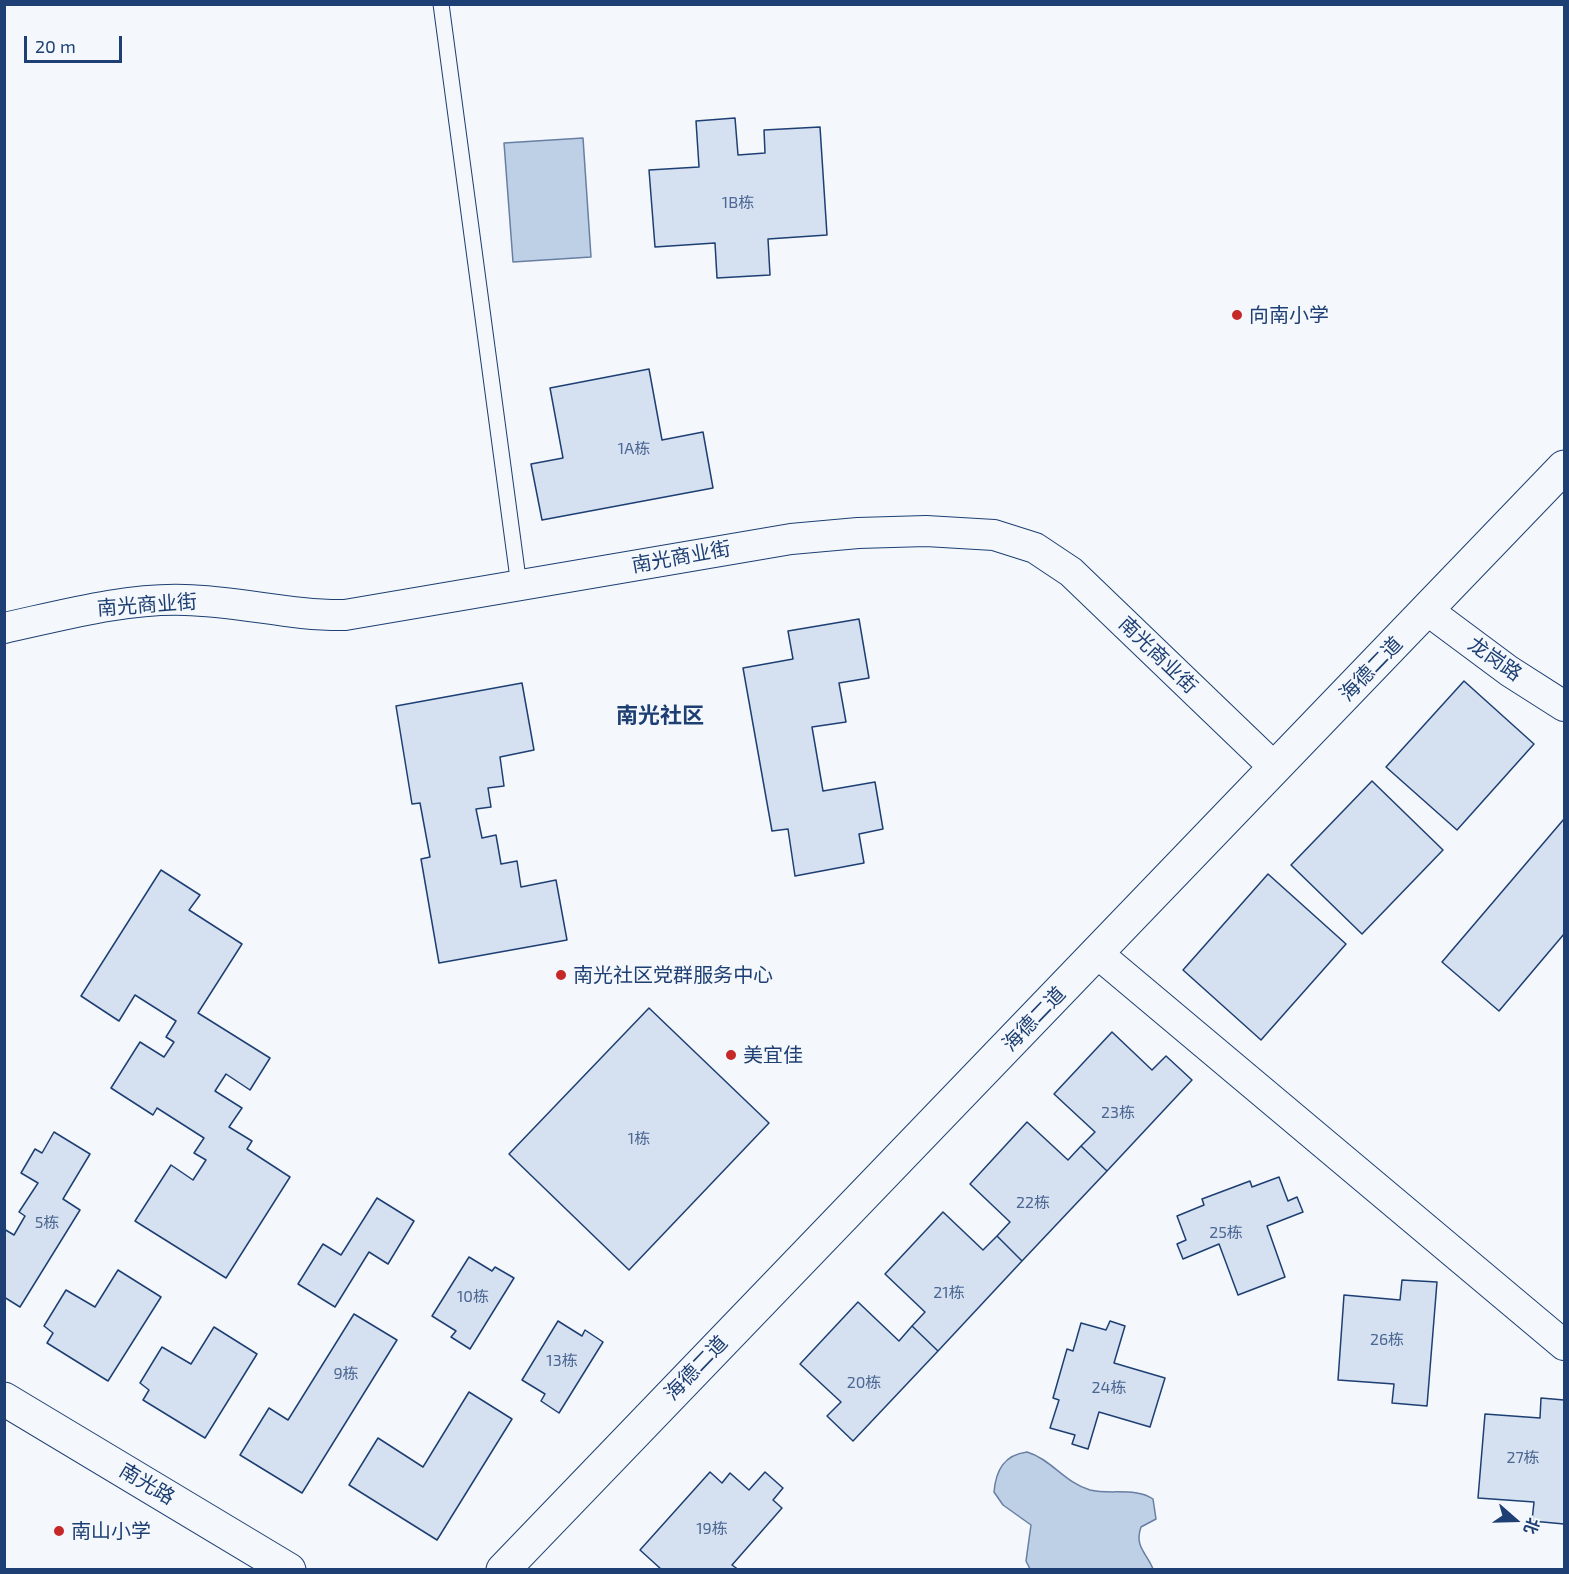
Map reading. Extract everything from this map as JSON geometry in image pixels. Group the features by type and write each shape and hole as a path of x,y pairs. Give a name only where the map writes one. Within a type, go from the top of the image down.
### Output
{"street":[{"name":"海德二道","path":"502,1569 1564,467"},
{"name":"南光商业街","path":"4,628 91,609 138,602 184,599 231,603 311,615 345,615 791,539 904,532 994,535 1035,549 1071,572 1275,768"},
{"name":"龙岗路","path":"1427,610 1509,671 1564,706"},
{"path":"1097,953 1564,1345"},
{"name":"南光路","path":"4,1399 289,1569"}],"lane":[{"path":"441,4 519,586"}],"water":[{"path":"583,138 591,257 513,262 504,143"},
{"path":"1027,1452 1036,1455 1081,1487 1098,1491 1139,1493 1153,1499 1156,1519 1141,1527 1139,1540 1153,1569 1030,1569 1026,1561 1031,1525 1003,1505 994,1492 999,1470 1007,1460 1012,1456"}],"building":[{"path":"735,118 738,155 765,153 764,130 820,127 827,235 768,239 770,275 717,278 715,243 655,247 649,170 699,167 696,121"},
{"path":"649,369 662,440 703,432 713,488 542,520 531,464 563,458 550,388"},
{"path":"859,619 869,678 839,683 846,722 812,727 823,791 875,782 883,829 859,834 864,863 795,876 788,829 772,831 743,668 793,659 788,631"},
{"path":"1464,681 1534,744 1457,830 1386,767"},
{"path":"522,683 534,750 500,757 504,786 488,788 491,807 476,809 482,838 496,835 501,864 517,861 521,887 556,880 567,940 439,963 421,859 430,857 420,803 412,804 396,706"},
{"path":"1372,781 1443,850 1362,934 1291,865"},
{"path":"1564,819 1564,934 1499,1011 1442,962"},
{"path":"161,870 200,895 189,910 242,944 198,1013 270,1058 250,1090 226,1074 215,1091 242,1108 229,1127 252,1141 247,1149 290,1177 226,1278 135,1221 171,1165 193,1180 206,1160 194,1153 204,1138 157,1108 153,1115 111,1088 140,1042 164,1057 174,1042 166,1037 176,1021 135,995 119,1021 81,996"},
{"path":"1268,874 1346,944 1261,1040 1183,970"},
{"path":"649,1008 769,1123 629,1270 509,1154"},
{"path":"1112,1032 1152,1070 1166,1056 1192,1080 1107,1171 1081,1146 1095,1132 1054,1094"},
{"path":"1027,1122 1068,1160 1081,1146 1107,1171 1022,1261 997,1236 1010,1222 970,1184"},
{"path":"54,1132 90,1154 63,1199 80,1210 20,1307 4,1297 4,1229 14,1235 25,1216 19,1212 38,1183 21,1173 35,1149 42,1153"},
{"path":"1279,1177 1288,1201 1297,1197 1303,1212 1267,1226 1285,1277 1238,1295 1219,1244 1183,1259 1177,1244 1186,1240 1177,1216 1204,1205 1202,1199 1250,1181 1252,1187"},
{"path":"377,1198 414,1221 388,1264 369,1252 335,1307 298,1284 323,1244 341,1255"},
{"path":"943,1212 983,1250 997,1236 1022,1261 938,1351 912,1326 925,1312 885,1274"},
{"path":"469,1257 492,1271 495,1267 514,1278 470,1349 451,1337 456,1331 432,1316"},
{"path":"118,1270 161,1297 108,1381 47,1343 53,1333 44,1326 66,1290 95,1307"},
{"path":"1402,1280 1437,1282 1427,1406 1392,1403 1394,1384 1338,1380 1344,1295 1400,1300"},
{"path":"858,1302 899,1341 912,1326 938,1351 853,1441 827,1416 841,1402 800,1364"},
{"path":"354,1314 397,1340 302,1493 240,1455 269,1408 288,1420"},
{"path":"558,1321 582,1336 585,1330 603,1342 559,1413 541,1401 545,1394 522,1380"},
{"path":"1110,1321 1125,1326 1114,1363 1165,1378 1150,1427 1099,1412 1088,1449 1072,1444 1075,1435 1050,1428 1059,1400 1053,1398 1067,1349 1073,1351 1081,1323 1106,1330"},
{"path":"214,1327 257,1354 205,1438 143,1400 149,1390 140,1383 162,1347 191,1364"},
{"path":"469,1392 512,1419 437,1540 349,1485 378,1438 423,1467"},
{"path":"1541,1398 1564,1400 1564,1524 1532,1521 1534,1502 1478,1498 1485,1414 1540,1418"},
{"path":"710,1472 722,1483 730,1473 749,1490 765,1472 783,1488 773,1500 782,1508 732,1565 739,1570 662,1570 640,1550"}],"place":[{"name":"向南小学","path":"1237,315"},
{"name":"南光社区党群服务中心","path":"561,975"},
{"name":"美宜佳","path":"731,1055"},
{"name":"南山小学","path":"59,1531"}],"district":[{"name":"南光社区","path":"660,716"}]}
